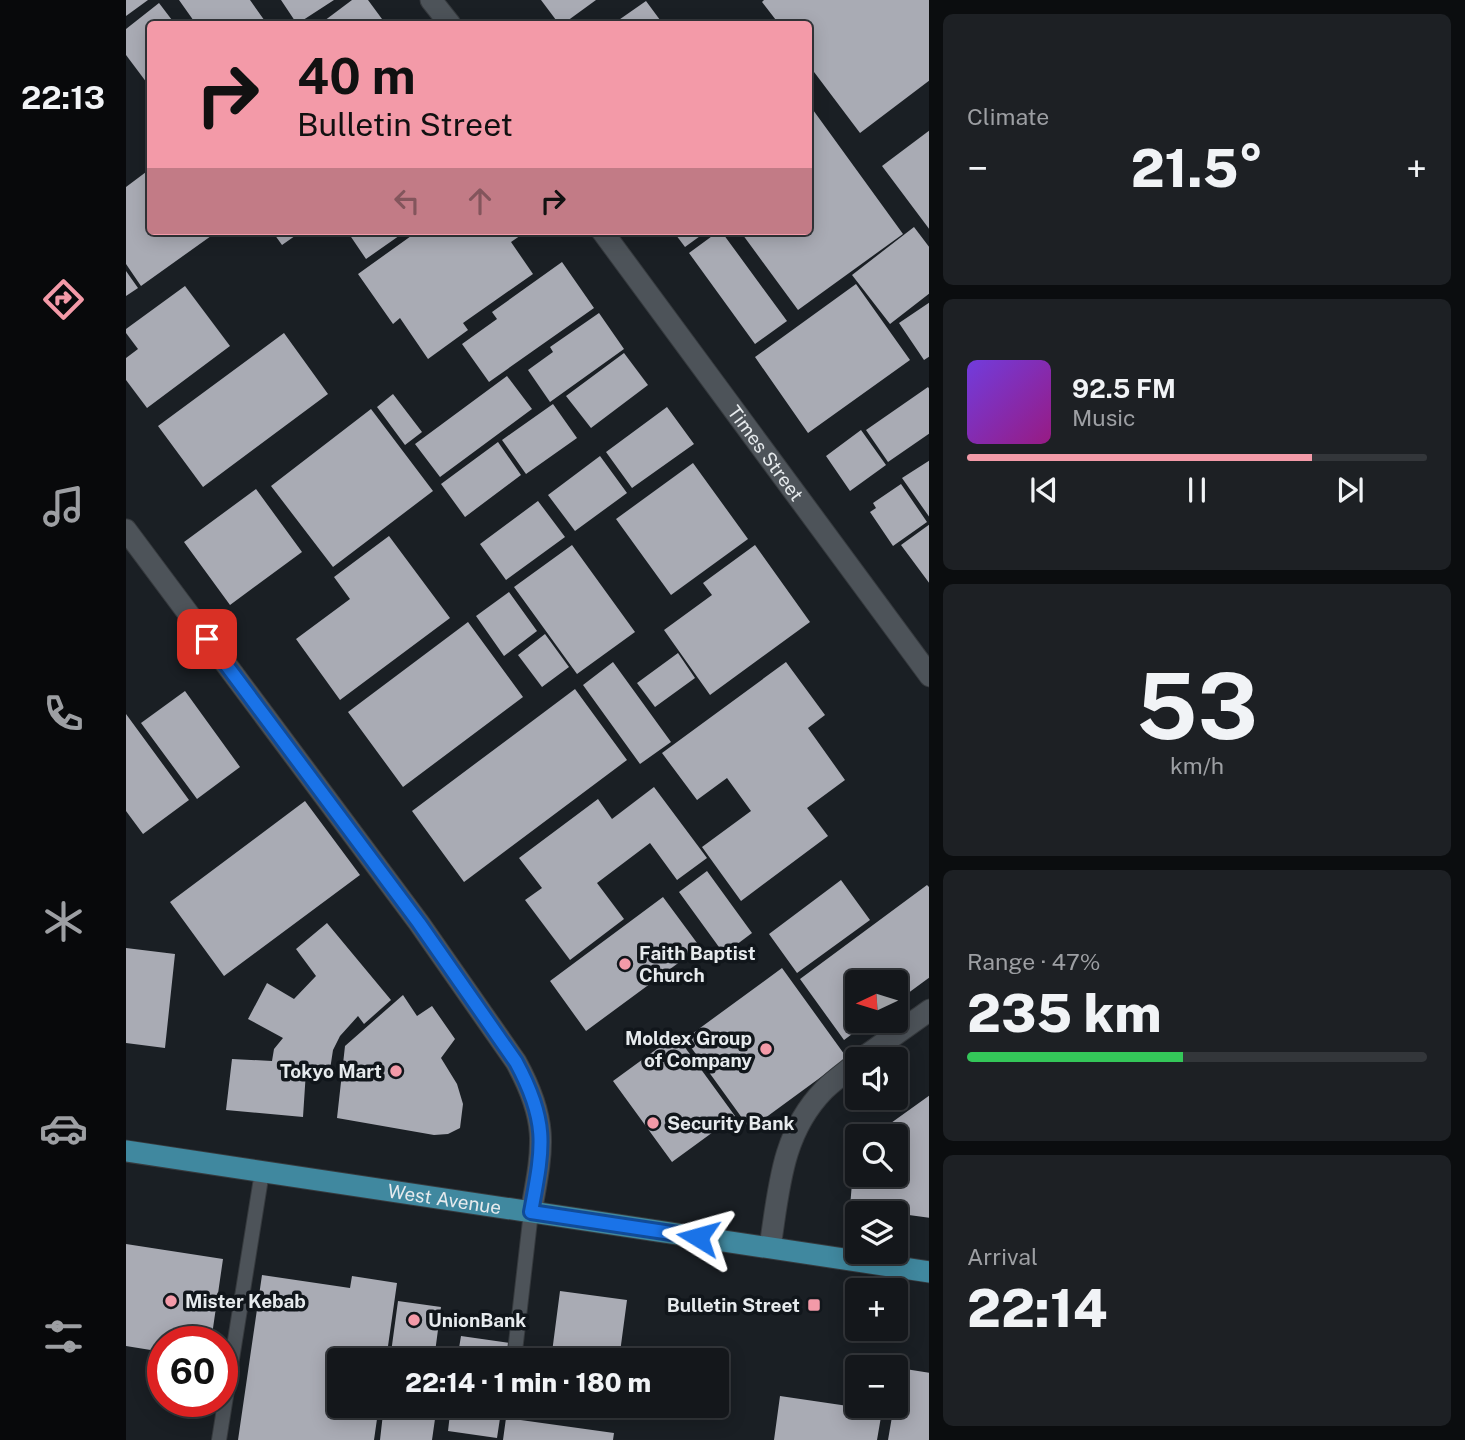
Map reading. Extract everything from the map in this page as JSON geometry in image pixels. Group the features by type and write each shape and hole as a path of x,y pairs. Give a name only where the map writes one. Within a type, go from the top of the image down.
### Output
{"main road":[{"name":"West Avenue","path":"126,1151 929,1272"}],"street":[{"path":"431,0 448,21"},
{"name":"Times Street","path":"605,235 929,676"},
{"path":"126,530 419,923 516,1062 537,1107 542,1136 531,1212"},
{"path":"877,1047 929,1010"},
{"path":"770,1247 782,1168 789,1143 804,1116 824,1090 845,1072"}],"lane":[{"path":"219,1440 262,1172"},
{"path":"515,1348 531,1212"}],"building":[{"path":"126,0 148,0 126,16"},
{"path":"179,0 250,0 265,21 194,21"},
{"path":"281,0 334,0 302,21 295,21"},
{"path":"352,0 368,0 382,19 379,21 324,21"},
{"path":"541,0 596,0 567,21 557,21"},
{"path":"929,0 929,81 860,133 812,69 812,21 777,21 762,2"},
{"path":"646,1 661,21 617,21"},
{"path":"159,3 173,21 147,21 147,83 126,55 126,29"},
{"path":"812,109 903,234 798,310 743,235 812,235"},
{"path":"929,131 929,229 882,166"},
{"path":"147,171 147,235 212,235 141,286 126,264 126,187"},
{"path":"914,227 929,247 929,294 890,324 852,275"},
{"path":"275,235 296,235 282,245"},
{"path":"350,235 400,235 366,259"},
{"path":"412,235 521,235 511,242 533,274 463,323 468,330 428,359 400,318 393,324 358,274"},
{"path":"676,235 702,235 685,247"},
{"path":"714,235 724,235 787,321 755,344 689,253"},
{"path":"562,262 594,308 489,382 462,344 497,319 492,312"},
{"path":"126,271 138,288 126,296"},
{"path":"856,284 910,360 808,433 755,357"},
{"path":"185,286 230,346 147,408 126,380 126,358 138,349 126,329"},
{"path":"929,303 929,357 924,360 899,323"},
{"path":"599,313 624,349 550,402 528,370 553,352 550,347"},
{"path":"284,333 328,394 203,487 158,426"},
{"path":"624,353 648,385 591,428 566,396"},
{"path":"507,376 532,409 440,477 415,444"},
{"path":"928,387 929,434 888,462 866,430"},
{"path":"393,394 422,432 405,445 377,407"},
{"path":"553,404 577,438 526,474 502,440"},
{"path":"667,407 694,444 632,488 606,452"},
{"path":"371,409 433,491 333,567 271,486"},
{"path":"861,430 886,465 850,491 826,456"},
{"path":"498,442 521,475 465,517 441,484"},
{"path":"600,456 627,493 575,531 548,495"},
{"path":"929,461 929,517 902,478"},
{"path":"693,463 748,539 671,595 616,519"},
{"path":"901,484 927,522 893,546 870,512 876,508 873,503"},
{"path":"256,489 302,552 230,605 184,542"},
{"path":"538,501 565,537 506,580 480,544"},
{"path":"929,525 929,583 901,545"},
{"path":"389,536 450,618 340,700 296,639 350,599 334,577"},
{"path":"572,545 635,632 577,674 514,587"},
{"path":"755,545 810,622 710,695 664,630 712,595 703,583"},
{"path":"509,592 537,631 504,656 476,616"},
{"path":"468,622 523,697 403,787 348,712"},
{"path":"545,634 569,667 542,687 518,655"},
{"path":"678,653 695,678 655,707 637,683"},
{"path":"613,662 671,742 640,764 583,685"},
{"path":"786,662 825,715 808,728 845,780 807,808 828,836 741,901 702,847 751,811 727,778 697,800 662,753"},
{"path":"575,689 627,760 464,882 412,811"},
{"path":"185,691 240,767 197,799 141,723"},
{"path":"126,714 189,800 143,834 126,811"},
{"path":"654,787 707,858 677,880 650,843 597,883 624,919 570,960 525,900 542,888 519,858 598,799 612,819"},
{"path":"305,801 360,875 224,976 170,902"},
{"path":"707,871 752,933 724,954 679,892"},
{"path":"841,880 870,920 797,973 769,934"},
{"path":"927,885 929,978 908,993 908,970 845,970 845,1033 853,1033 844,1040 800,979"},
{"name":"Faith Baptist Church","path":"663,897 700,947 586,1031 550,981"},
{"path":"327,923 391,1000 364,1024 358,1016 340,1036 333,1050 329,1076 306,1071 303,1117 226,1110 232,1059 272,1061 274,1049 283,1038 248,1019 267,983 294,999 316,976 296,949"},
{"path":"126,948 175,954 165,1048 126,1043"},
{"name":"Moldex Group of Company","path":"782,968 845,1055 845,1059 750,1129 685,1039"},
{"name":"Tokyo Mart","path":"403,995 417,1016 432,1006 455,1039 441,1058 457,1084 463,1104 460,1128 448,1134 434,1135 337,1118 345,1046"},
{"path":"676,1035 735,1116 672,1162 613,1081"},
{"path":"929,1096 929,1218 908,1215 908,1201 850,1201 852,1187 908,1187 908,1124 890,1124"},
{"name":"Mister Kebab","path":"126,1244 223,1259 213,1326 147,1326 147,1349 126,1346"},
{"path":"262,1275 350,1288 352,1276 397,1283 388,1348 327,1348 327,1418 377,1418 374,1440 238,1440"},
{"path":"560,1291 627,1300 621,1348 553,1348"},
{"path":"398,1301 441,1307 436,1348 392,1348"},
{"path":"461,1336 510,1343 509,1348 459,1348"},
{"path":"908,1369 929,1373 929,1440 888,1440 892,1418 908,1418"},
{"path":"780,1396 845,1406 845,1418 881,1418 877,1440 774,1440"},
{"path":"383,1418 435,1418 432,1440 380,1440"},
{"path":"450,1418 500,1418 497,1438 448,1431"},
{"path":"506,1418 614,1433 613,1440 503,1440"}],"place":[{"name":"Faith Baptist Church","path":"625,964"},
{"name":"Moldex Group of Company","path":"766,1049"},
{"name":"Tokyo Mart","path":"396,1071"},
{"name":"Security Bank","path":"653,1123"},
{"name":"Mister Kebab","path":"171,1301"},
{"name":"Bulletin Street","path":"814,1305"},
{"name":"UnionBank","path":"414,1320"}],"route":[{"path":"207,639 419,923 516,1062 537,1107 542,1136 540,1166 531,1212 698,1237"}]}
